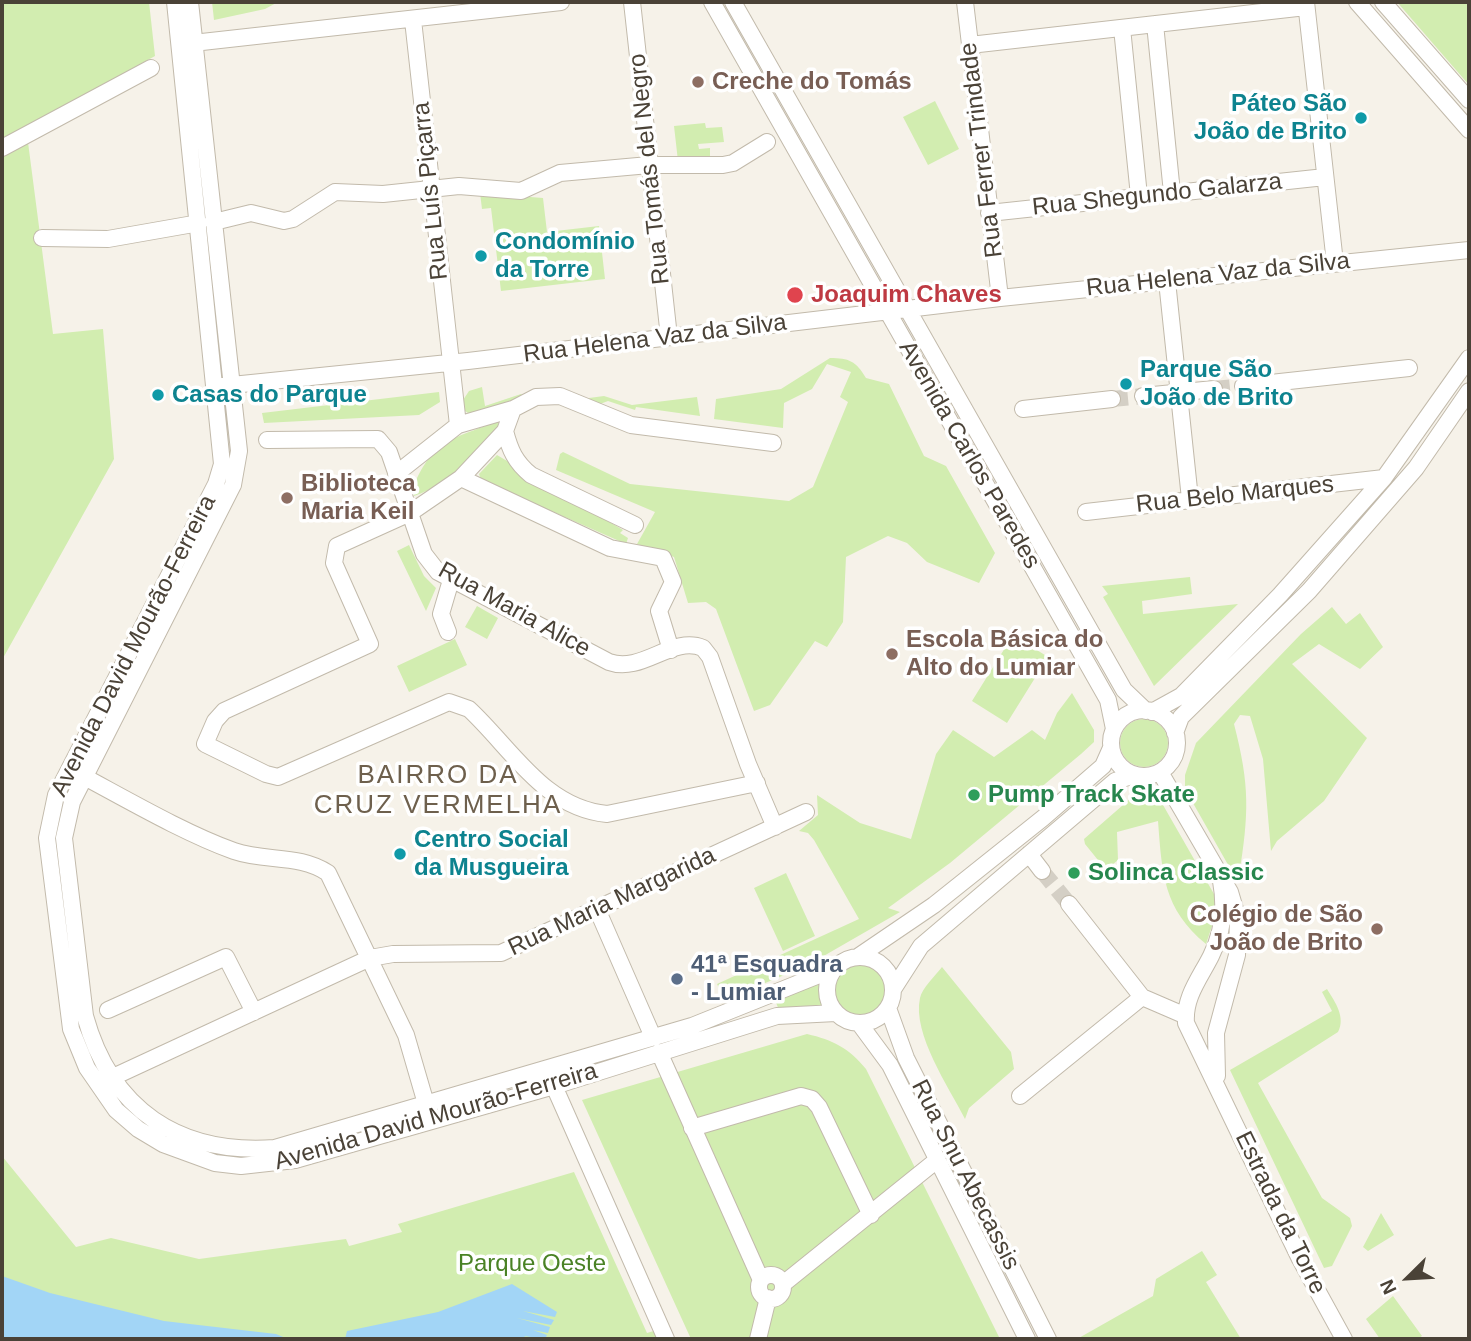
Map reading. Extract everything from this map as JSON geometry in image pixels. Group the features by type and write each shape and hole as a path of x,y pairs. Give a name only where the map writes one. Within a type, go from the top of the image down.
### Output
{"street":[{"name":"Avenida David Mourão-Ferreira","path":"175,2 187,44 224,386 239,451 233,485 72,802 64,838 85,1016 93,1043 111,1078 144,1113 169,1130 203,1144 225,1148 275,1148 554,1086 656,1045 692,1026 834,969"},
{"name":"Avenida David Mourão-Ferreira","path":"187,44 190,2"},
{"path":"187,44 561,2"},
{"name":"Rua Tomás del Negro","path":"632,2 669,337"},
{"name":"Avenida Carlos Paredes","path":"712,2 1108,700 1114,729"},
{"name":"Avenida Carlos Paredes","path":"733,2 1124,690 1149,711"},
{"name":"Rua Ferrer Trindade","path":"965,2 1000,298"},
{"path":"1357,2 1469,130"},
{"path":"1382,2 1469,100"},
{"path":"970,45 1306,4 1335,263"},
{"name":"Rua Luís Piçarra","path":"413,20 458,425"},
{"path":"1155,24 1172,193"},
{"path":"1122,27 1139,196"},
{"path":"2,148 151,68"},
{"path":"42,238 108,239 251,213 284,221 293,219 335,192 383,194 458,186 521,191 555,174 649,165 733,163 767,142"},
{"name":"Rua Shegundo Galarza","path":"989,213 1325,177"},
{"name":"Rua Helena Vaz da Silva","path":"224,386 1000,298 1468,249"},
{"path":"1167,281 1190,499"},
{"path":"1469,358 1384,478 1234,643 1181,696 1149,711 1127,715 1114,729 1111,748 1102,766 1043,818 934,905 859,956 841,962 834,969 829,977 828,996 836,1013 859,1023 880,1017 888,1008 894,988 921,946 1115,780 1160,772 1175,752 1175,733 1181,717 1309,591 1405,480 1469,391"},
{"path":"1243,386 1409,368"},
{"name":"Avenida David Mourão-Ferreira","path":"224,386 222,464 216,484 56,795 47,838 71,1029 97,1086 116,1110 163,1144 191,1156 241,1166 295,1160 429,1112 656,1045 777,1016 836,1013"},
{"path":"1143,396 1214,389"},
{"path":"396,474 458,425 513,409 536,397 551,395 631,425 773,443"},
{"path":"1023,409 1112,399"},
{"path":"513,409 505,431 461,478 410,513 343,542 334,553 334,563 370,644 231,707 215,721 205,744 266,774 278,777 449,702 468,709 558,799 590,813 607,814 757,783 775,827"},
{"path":"505,431 510,452 531,475 635,525"},
{"name":"Rua Maria Alice","path":"267,440 369,437 384,444 430,564 451,580 617,666 693,644 703,648 710,657 757,783"},
{"path":"461,478 610,548 663,558 673,582 659,611 659,619 671,650"},
{"name":"Rua Belo Marques","path":"1086,512 1384,478"},
{"path":"449,632 441,614 451,580"},
{"path":"1149,711 1168,722 1175,733"},
{"path":"1111,748 1119,765 1135,775"},
{"path":"70,769 232,850 257,857 314,864 328,873 337,885 406,1035 429,1112"},
{"name":"Estrada da Torre","path":"1160,772 1236,907 1239,931 1237,955 1216,1033 1215,1065 1219,1086"},
{"name":"Rua Maria Margarida","path":"111,1078 370,958 393,954 501,953 806,812"},
{"path":"1029,854 1042,872"},
{"name":"Estrada da Torre","path":"1222,881 1225,908 1222,927 1212,955 1190,996 1186,1016 1188,1029 1219,1086 1300,1259 1345,1339"},
{"path":"1069,904 1142,997 1186,1016"},
{"path":"597,909 761,1280 760,1291 768,1298"},
{"path":"859,956 869,957 887,969 894,988"},
{"path":"108,1010 226,957 254,1012"},
{"path":"1020,1096 1142,997"},
{"name":"Rua Snu Abecassis","path":"888,1008 906,1058 1048,1339"},
{"name":"Rua Snu Abecassis","path":"859,1023 890,1065 1027,1339"},
{"path":"554,1086 666,1339"},
{"path":"692,1128 802,1096 812,1099 819,1107 872,1215"},
{"path":"768,1298 779,1296 783,1284 937,1160"},
{"path":"761,1280 768,1275 776,1276 783,1284"},
{"path":"758,1339 768,1298"}],"green space":[{"path":"2,2 149,2 155,56 26,127 53,334 103,329 114,459 2,660"},
{"path":"212,2 278,2 265,9 214,20"},
{"path":"1397,2 1469,2 1469,85"},
{"path":"935,101 959,149 928,165 903,117"},
{"path":"705,123 706,128 722,127 724,142 698,144 699,149 710,148 710,158 678,161 674,126"},
{"path":"480,193 543,198 547,232 599,226 605,279 501,291 491,208 482,209"},
{"path":"830,358 851,362 866,378 889,384 924,456 946,466 995,553 979,583 927,562 907,543 888,536 846,557 843,622 827,647 815,641 770,705 754,711 716,609 706,602 688,603 674,557 637,544 655,512 556,470 563,452 630,484 789,501 813,487 848,402 840,397 851,372 827,364 812,389 784,403 783,428 714,419 716,399 781,389"},
{"path":"482,387 485,406 521,394 524,396 471,415 465,411 463,400 469,391"},
{"path":"439,392 440,402 419,415 264,423 262,413"},
{"path":"604,396 632,405 697,397 700,416 636,407 635,410 608,401 600,404 590,402 589,398"},
{"path":"498,421 498,430 449,477 414,496 412,490 419,473 435,451 455,438"},
{"path":"497,455 623,530 620,533 628,538 626,544 481,480 479,474"},
{"path":"409,545 424,576 436,588 426,611 397,551"},
{"path":"1190,577 1192,594 1142,601 1143,614 1238,604 1154,686 1103,597 1108,594 1102,586"},
{"path":"477,606 498,618 487,639 465,627"},
{"path":"1332,607 1346,624 1360,613 1383,647 1360,669 1319,644 1292,664 1367,738 1324,801 1277,841 1271,851 1263,759 1250,716 1240,715 1234,724 1243,765 1246,817 1239,876 1235,877 1185,789 1185,775 1196,743 1301,634"},
{"path":"1013,635 1048,657 1007,723 972,701"},
{"path":"455,639 467,665 409,692 397,666"},
{"path":"1072,693 1094,730 1094,742 1081,754 950,863 888,908 900,912 808,965 725,1000 717,984 859,919 814,840 808,833 799,831 818,815 817,795 860,823 911,839 936,754 953,730 994,757 1032,730 1045,740 1057,713"},
{"path":"1144,719 1161,726 1168,743 1161,760 1144,767 1127,760 1120,743 1127,726"},
{"path":"1138,792 1159,798 1214,894 1216,914 1206,944 1181,917 1167,889 1158,821 1117,832 1118,860 1106,870 1085,844 1084,839"},
{"path":"786,873 815,936 783,951 754,888"},
{"path":"861,964 871,966 879,972 885,980 885,1000 879,1008 871,1014 861,1016 851,1014 843,1008 837,1000 835,990 837,980 843,972 851,966"},
{"path":"942,967 1011,1052 1014,1069 969,1108 965,1119 934,1060 921,1028 921,994"},
{"path":"819,981 822,1005 779,1010 775,1000"},
{"path":"1327,989 1340,1015 1338,1032 1258,1083 1322,1198 1350,1218 1352,1226 1332,1266 1324,1268 1230,1070 1332,1011 1322,992"},
{"path":"807,1034 840,1046 866,1069 1000,1339 691,1339 582,1100"},
{"name":"Parque Oeste","path":"2,1156 76,1247 111,1238 199,1259 346,1239 349,1246 402,1232 398,1224 574,1172 647,1333 657,1330 660,1339 2,1339"},
{"path":"1381,1213 1394,1235 1368,1251 1363,1247"},
{"path":"1202,1251 1217,1275 1206,1282 1241,1339 1077,1339 1153,1296 1156,1279"},
{"path":"1393,1296 1422,1336 1417,1339 1380,1339 1366,1319"}],"water":[{"path":"2,1276 50,1293 164,1321 276,1334 288,1339 2,1339"},
{"path":"512,1284 557,1312 555,1317 523,1311 554,1320 551,1325 517,1318 550,1327 548,1333 533,1330 547,1335 545,1339 524,1336 529,1339 345,1339 347,1331 438,1312"}],"tunnel":[{"path":"1214,389 1243,386"},
{"path":"1112,399 1143,396"},
{"path":"1042,871 1069,904"}],"place":[{"name":"Creche do Tomás","path":"698,82"},
{"name":"Páteo São João de Brito","path":"1361,118"},
{"name":"Condomínio da Torre","path":"481,256"},
{"name":"Joaquim Chaves","path":"795,295"},
{"name":"Parque São João de Brito","path":"1126,384"},
{"name":"Casas do Parque","path":"158,395"},
{"name":"Biblioteca Maria Keil","path":"287,498"},
{"name":"Escola Básica do Alto do Lumiar","path":"892,654"},
{"name":"Pump Track Skate","path":"974,795"},
{"name":"Centro Social da Musgueira","path":"400,854"},
{"name":"Solinca Classic","path":"1074,873"},
{"name":"Colégio de São João de Brito","path":"1377,929"},
{"name":"41ª Esquadra - Lumiar","path":"677,979"}],"district":[{"name":"BAIRRO DA CRUZ VERMELHA","path":"438,791"}]}
